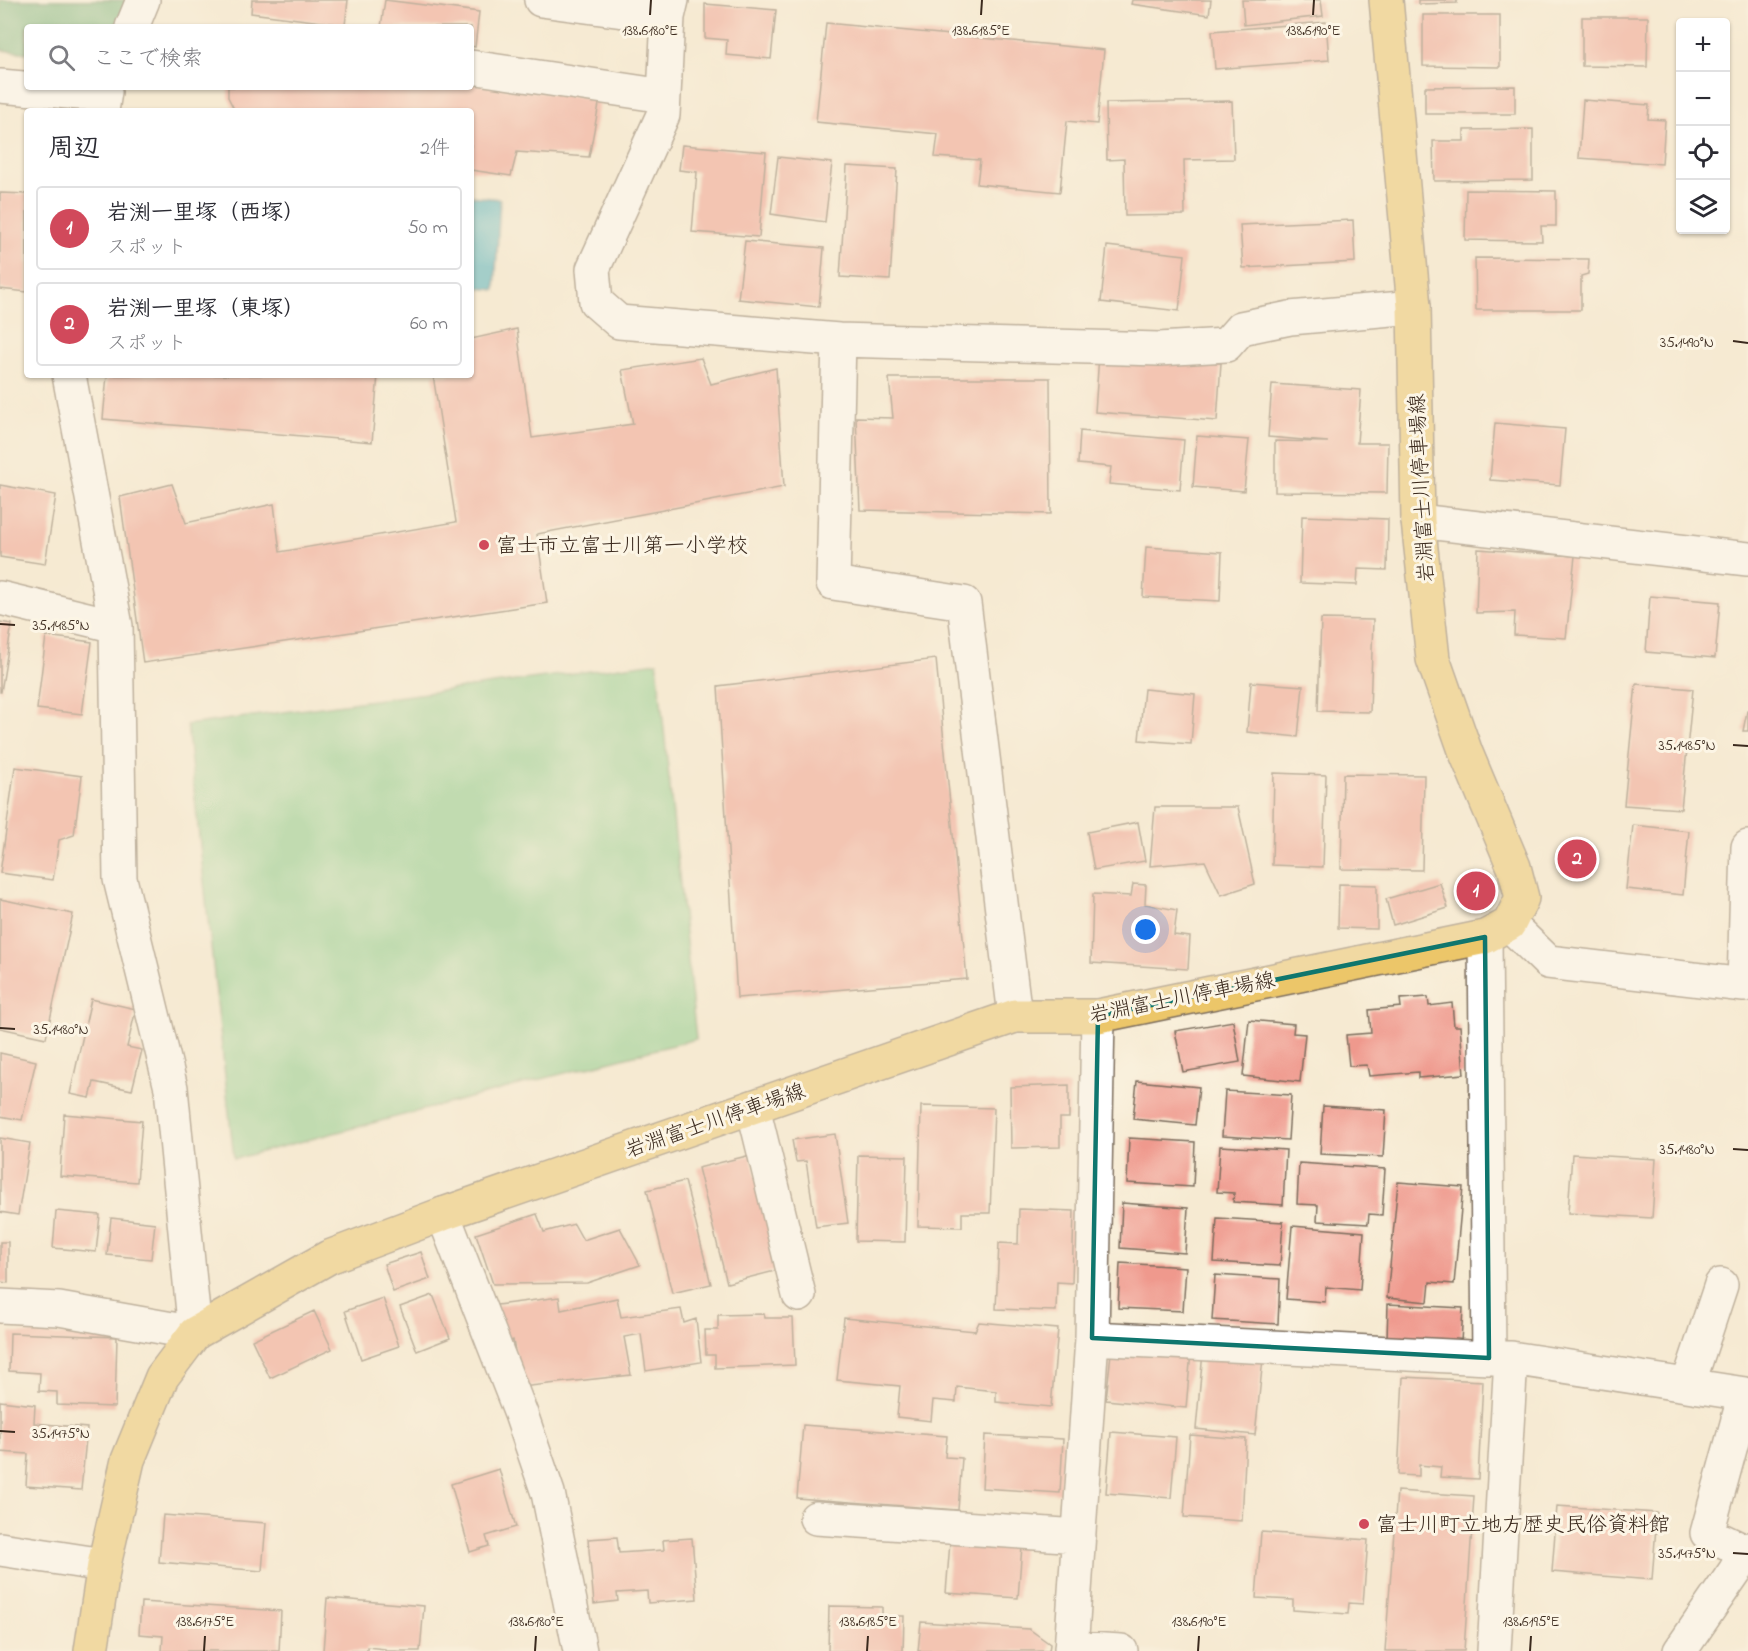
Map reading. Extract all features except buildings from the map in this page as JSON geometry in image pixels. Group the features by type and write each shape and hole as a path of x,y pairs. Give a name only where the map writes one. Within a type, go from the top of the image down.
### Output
{"main road":[{"name":"岩淵富士川停車場線","path":"91,1651 104,1564 128,1460 162,1377 195,1333 329,1257 443,1214 1015,1016 1098,1016 1497,931 1521,898 1519,888 1514,867 1466,753 1434,659 1418,521 1414,307 1386,0"}],"street":[{"path":"133,24 143,0"},
{"path":"541,0 670,8 663,115 593,269 596,302 619,322 839,340 1170,348 1226,345 1241,328 1290,318 1414,307"},
{"path":"474,67 664,96"},
{"path":"0,86 24,88"},
{"path":"46,90 108,94"},
{"path":"839,340 833,583 964,603 1015,1016"},
{"path":"0,1305 59,1309 195,1333 171,1088 120,879 116,626 70,378"},
{"path":"1418,521 1748,559"},
{"path":"0,598 116,626"},
{"path":"1497,931 1548,962 1744,985 1748,847"},
{"path":"1494,1651 1500,1358 1497,931"},
{"path":"1098,1016 1092,1338 1071,1649 1121,1651"},
{"path":"753,1107 799,1295"},
{"path":"443,1214 521,1414 548,1493 580,1651"},
{"path":"1688,1385 1721,1285"},
{"path":"1092,1338 1500,1358 1745,1394 1707,1533 1747,1550 1680,1651"},
{"path":"816,1518 1079,1536"},
{"path":"0,1549 104,1564"}],"highlighted area":[{"path":"1485,937 1489,1358 1092,1338 1098,1016"}],"green space":[{"path":"0,0 158,0 143,24 24,24 24,53 0,50"},
{"path":"657,662 696,1039 234,1159 187,725"}],"water":[{"path":"474,196 500,199 495,290 474,287"}],"place":[{"name":"富士市立富士川第一小学校","path":"484,545"},
{"name":"岩渕一里塚（東塚）","path":"1577,859"},
{"name":"岩渕一里塚（西塚）","path":"1476,891"},
{"name":"富士川町立地方歴史民俗資料館","path":"1364,1524"}]}
